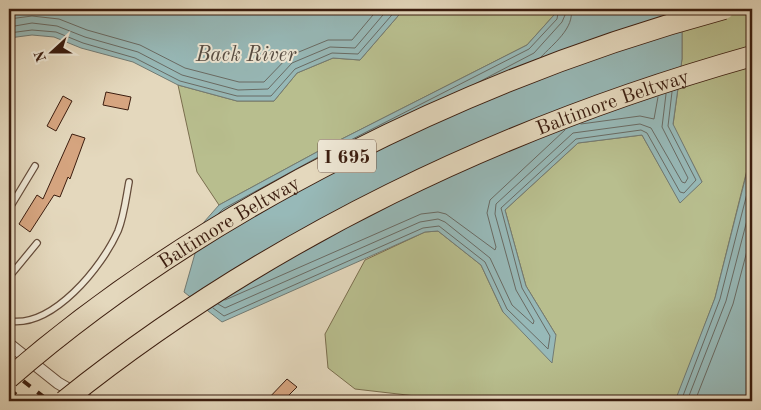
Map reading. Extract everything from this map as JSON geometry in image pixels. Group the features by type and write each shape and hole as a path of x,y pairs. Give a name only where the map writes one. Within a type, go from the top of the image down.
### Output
{"highway":[{"name":"Baltimore Beltway","path":"9,378 70,329 187,246 260,202 342,159 496,87 633,37 724,9"},
{"name":"Baltimore Beltway","path":"64,401 138,345 213,292 363,207 450,166 587,108 650,86 752,56"}],"street":[{"path":"9,344 58,383 89,401"}],"lane":[{"path":"9,209 35,166"},
{"path":"9,321 28,320 47,312 68,298 90,275 118,231 129,182"},
{"path":"9,277 37,243"}],"green space":[{"path":"404,9 545,9 554,15 527,45 328,146 219,205 197,172 178,85 237,101 274,101 297,73 333,58 360,60"},
{"path":"682,9 749,9 752,22 752,150 715,298 676,401 459,401 355,389 328,368 325,334 365,260 425,232 438,231 481,265 503,312 556,335 526,286 505,210 578,143 642,135 680,202 702,182 673,125 682,59"}],"water":[{"name":"Back River","path":"9,9 404,9 360,60 333,58 297,73 274,101 237,101 178,85 133,62 81,48 54,37 32,35 9,38"},
{"path":"545,9 682,9 682,59 673,124 702,182 680,203 642,135 578,143 505,210 526,286 556,335 552,363 503,312 481,265 438,231 425,232 222,322 184,292 204,222 219,205 328,146 527,45 554,15"},
{"path":"752,152 752,401 675,401 715,298"}],"building":[{"path":"106,92 131,97 128,110 103,105"},
{"path":"63,96 72,101 56,131 47,126"},
{"path":"72,134 85,138 70,179 68,177 60,197 54,195 30,232 19,224 37,195 43,199"},
{"path":"287,379 297,387 283,401 266,401"}],"railway":[{"path":"9,370 49,401"},
{"path":"9,389 24,401"}]}
